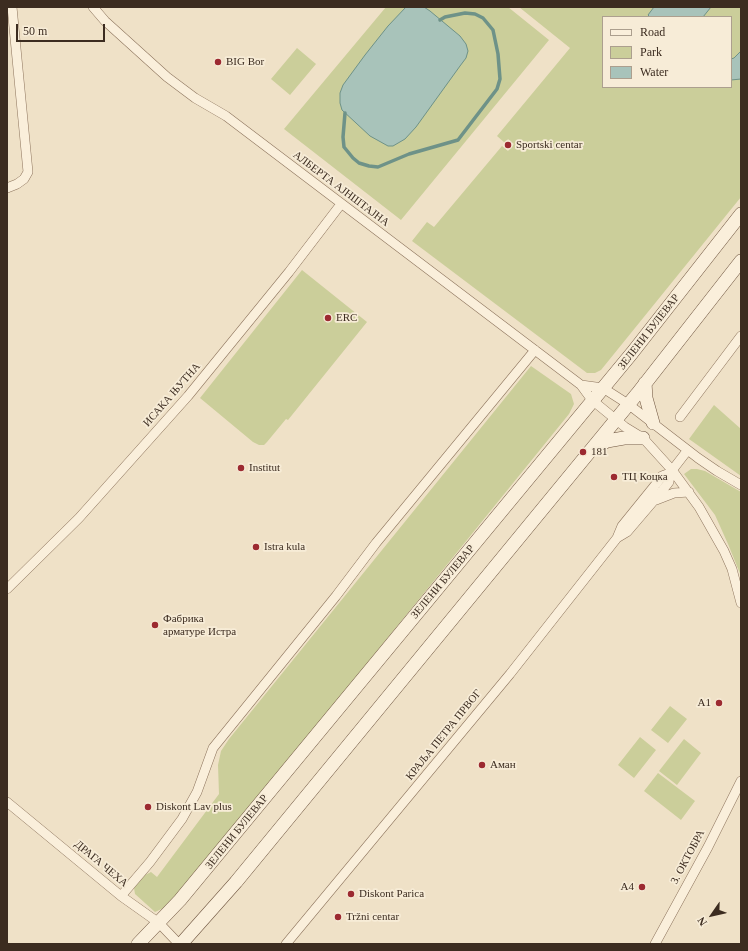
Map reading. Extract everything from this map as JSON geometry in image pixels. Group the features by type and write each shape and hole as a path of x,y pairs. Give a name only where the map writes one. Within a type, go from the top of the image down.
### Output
{"street":[{"path":"7,188 24,179 28,172 12,7"},
{"name":"АЛБЕРТА АЈНШТАЈНА","path":"92,7 105,21 167,77 195,98 226,116 581,385"},
{"name":"ИСАКА ЊУТНА","path":"7,589 79,518 188,396 289,272 341,204"},
{"name":"ЗЕЛЕНИ БУЛЕВАР","path":"138,944 185,894 603,388 741,214"},
{"path":"180,944 236,882 616,419 741,261"},
{"path":"680,417 741,336"},
{"path":"121,896 150,862 182,819 197,792 213,748 336,596 376,544 535,350"},
{"path":"645,383 646,398 653,423"},
{"path":"581,385 603,388 628,404 687,451 741,485"},
{"path":"581,385 592,400 625,427 643,438 689,492 720,542 732,569 741,603"},
{"path":"590,450 607,441 624,438 643,438"},
{"name":"КРАЉА ПЕТРА ПРВОГ","path":"286,944 510,674 617,538 622,526 662,476 671,471 687,451"},
{"name":"КРАЉА ПЕТРА ПРВОГ","path":"617,538 627,532 653,502 669,482 671,471"},
{"path":"653,502 670,495 689,492"},
{"name":"3. ОКТОБРА","path":"655,944 708,847 740,783 741,772"},
{"name":"ДРАГА ЧЕХА","path":"7,802 121,896 158,923 180,944"}],"green space":[{"path":"386,7 508,7 549,40 401,220 284,129"},
{"path":"519,7 741,7 741,197 601,370 595,373 587,373 412,241 427,222 434,227 502,146 508,151 514,144 508,139 505,143 497,136 570,48"},
{"path":"297,48 316,64 290,95 271,79"},
{"path":"302,270 367,322 288,420 286,419 264,445 259,445 253,442 200,398"},
{"path":"531,366 571,394 574,404 569,414 177,898 168,906 155,912 135,894 134,888 141,877 151,872 157,877 219,794 218,765 221,751 229,739"},
{"path":"714,405 741,429 741,476 689,439"},
{"path":"691,469 705,471 741,492 741,576 715,515 684,474"},
{"path":"670,706 687,719 668,743 651,730"},
{"path":"640,737 656,750 634,778 618,765"},
{"path":"684,739 701,753 677,785 659,771"},
{"path":"658,773 695,801 681,820 644,791"}],"water":[{"path":"406,7 424,7 430,11 460,36 466,44 468,51 466,58 416,127 405,139 393,146 388,146 370,136 342,110 340,93 343,85 365,55 388,26"},
{"path":"654,7 711,7 704,16 648,15"},
{"path":"741,51 741,79 732,80 732,59"}],"waterway":[{"path":"345,113 343,137 344,147 359,163 369,166 378,167 409,154 458,140 497,89 500,79 498,54 493,30 483,18 475,14 465,13 445,17 440,20"}],"place":[{"name":"BIG Bor","path":"218,62"},
{"name":"Sportski centar","path":"508,145"},
{"name":"ERC","path":"328,318"},
{"name":"181","path":"583,452"},
{"name":"Institut","path":"241,468"},
{"name":"ТЦ Коцка","path":"614,477"},
{"name":"Istra kula","path":"256,547"},
{"name":"Фабрика арматуре Истра","path":"155,625"},
{"name":"A1","path":"719,703"},
{"name":"Аман","path":"482,765"},
{"name":"Diskont Lav plus","path":"148,807"},
{"name":"A4","path":"642,887"},
{"name":"Diskont Parica","path":"351,894"},
{"name":"Tržni centar","path":"338,917"}]}
